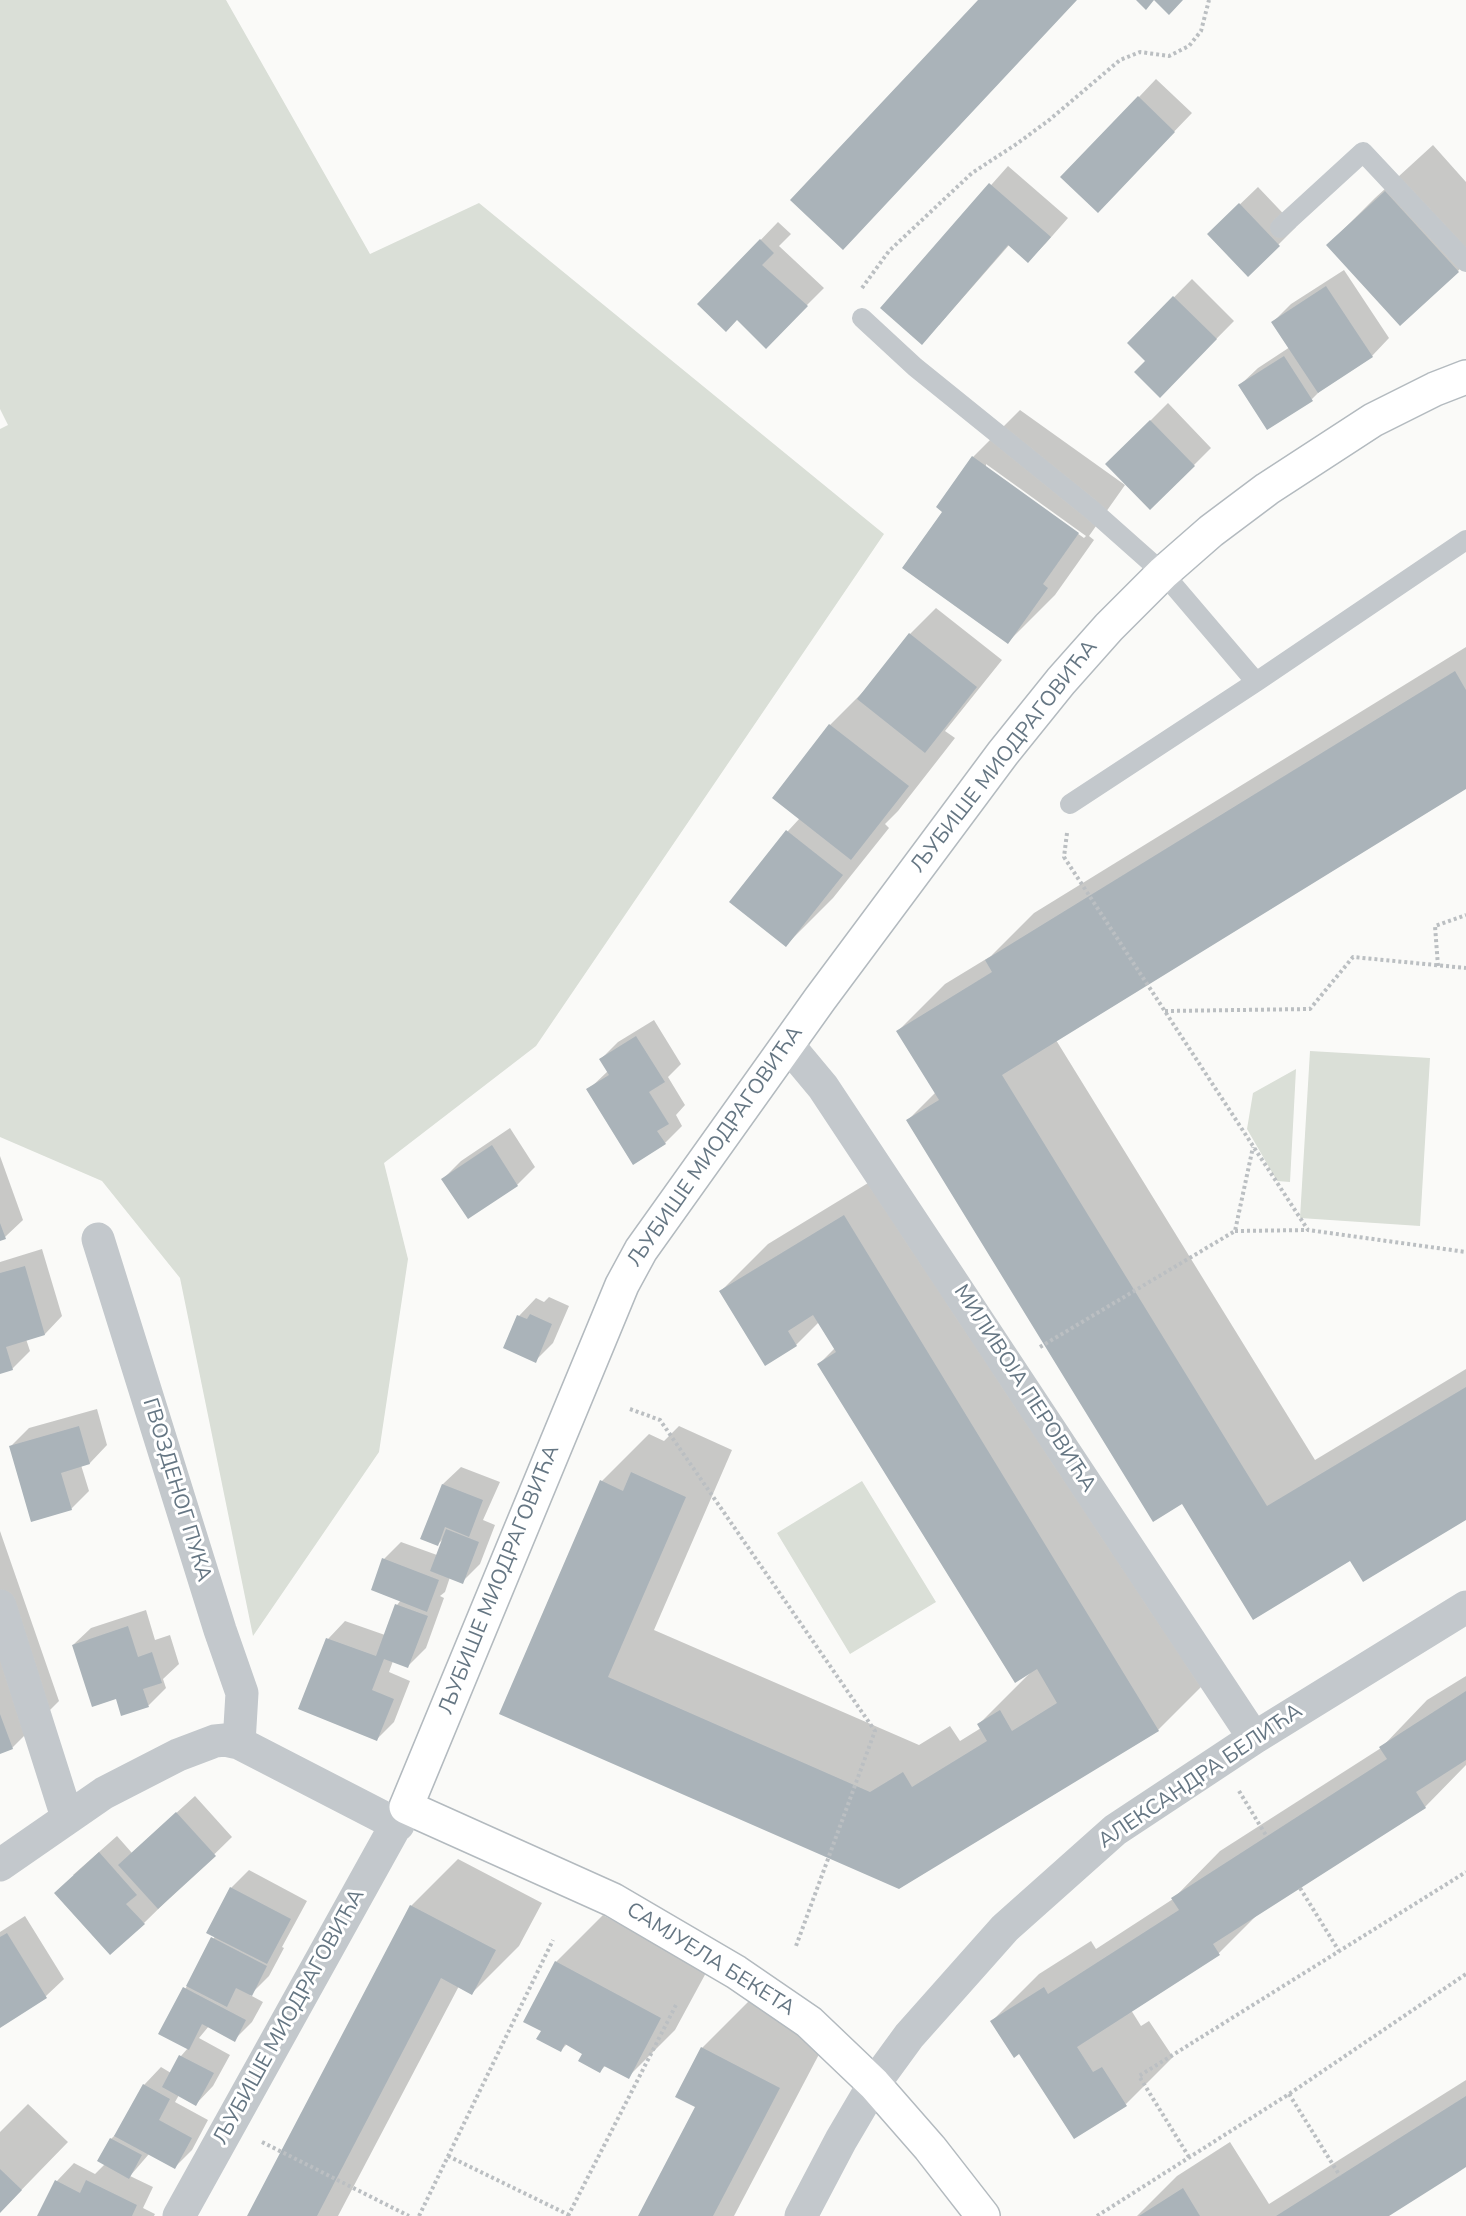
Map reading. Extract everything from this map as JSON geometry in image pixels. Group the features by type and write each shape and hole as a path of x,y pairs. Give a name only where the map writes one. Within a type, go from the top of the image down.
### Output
{"street":[{"name":"ЉУБИШЕ МИОДРАГОВИЋА","path":"179,2216 402,1816 622,1285 647,1240 788,1044 1003,753 1061,681 1109,627 1163,573 1211,531 1267,489 1373,420 1434,389 1466,377"},
{"name":"МИЛИВОЈА ПЕРОВИЋА","path":"788,1044 823,1087 1254,1738"},
{"name":"ГВОЗДЕНОГ ПУКА","path":"98,1239 242,1694 239,1743"},
{"path":"0,1606 67,1817"},
{"name":"АЛЕКСАНДРА БЕЛИЋА","path":"801,2216 874,2084 909,2036 1005,1929 1114,1830 1254,1738 1466,1607"},
{"path":"0,1865 104,1793 178,1755 215,1741 225,1740 239,1743 402,1816"},
{"name":"САМЈУЕЛА БЕКЕТА","path":"402,1816 613,1900 736,1972 810,2022 874,2084 930,2148 983,2216"}],"lane":[{"path":"1280,228 1362,152 1466,262"},
{"path":"862,318 915,367 1092,510 1163,573 1256,682"},
{"path":"1070,804 1466,540"}],"path":[{"path":"862,318 856,300 873,272 889,251 972,173 1048,121 1119,60 1140,52 1169,56 1189,46 1201,31 1209,0"},
{"path":"1064,856 1308,1230"},
{"path":"1438,966 1435,926 1466,915"},
{"path":"1165,1011 1310,1009 1353,957 1466,968"},
{"path":"1235,1231 1253,1146"},
{"path":"1008,1366 1235,1231 1308,1230 1466,1252"},
{"path":"630,1409 660,1420 875,1731 796,1946"},
{"path":"1220,1761 1267,1837"},
{"path":"1189,2157 1139,2076 1466,1872"},
{"path":"1300,1888 1339,1951"},
{"path":"419,2216 553,1940"},
{"path":"1098,2216 1289,2094 1466,1974"},
{"path":"448,2156 568,2215 677,2003"},
{"path":"1289,2094 1340,2176"},
{"path":"281,2152 409,2216"}],"shaded area":[{"path":"0,0 226,0 370,254 479,203 884,534 536,1046 384,1163 408,1259 379,1452 253,1636 180,1278 102,1181 0,1137 0,429 8,425 0,409"},
{"path":"1310,1051 1430,1058 1420,1226 1300,1218"},
{"path":"1296,1069 1290,1182 1277,1181 1247,1129 1253,1093"},
{"path":"862,1481 936,1602 850,1654 777,1533"}],"building":[{"path":"978,0 1077,0 843,250 790,200"},
{"path":"1136,0 1154,0 1146,10"},
{"path":"1154,0 1183,0 1169,15"},
{"path":"1138,96 1175,132 1098,213 1060,177"},
{"path":"989,183 1051,237 1028,263 1008,245 922,345 880,308"},
{"path":"1385,191 1459,272 1400,326 1326,245"},
{"path":"1239,203 1280,246 1248,277 1207,234"},
{"path":"760,239 774,253 762,265 808,306 766,349 737,320 726,332 697,304"},
{"path":"1326,286 1373,357 1318,393 1271,322"},
{"path":"1173,296 1217,339 1160,398 1134,372 1145,361 1127,343"},
{"path":"1284,356 1313,401 1267,430 1238,385"},
{"path":"1150,420 1195,466 1150,510 1105,464"},
{"path":"972,456 1079,533 1043,584 1048,588 1008,644 902,568 942,512 936,507"},
{"path":"909,633 977,687 925,753 857,699"},
{"path":"1455,671 1466,690 1466,789 1002,1075 1267,1506 1466,1387 1466,1520 1363,1582 1350,1561 1253,1620 1182,1504 1153,1522 906,1120 939,1100 896,1031 992,972 985,960"},
{"path":"829,724 909,786 851,860 772,798"},
{"path":"786,830 843,875 786,947 729,902"},
{"path":"636,1036 665,1082 649,1092 669,1124 657,1131 666,1144 633,1165 586,1089 609,1075 599,1059"},
{"path":"492,1145 518,1186 468,1219 441,1179"},
{"path":"844,1215 1159,1731 899,1889 499,1714 600,1480 623,1491 631,1472 686,1497 608,1677 870,1792 903,1772 912,1787 987,1741 977,1724 1000,1710 1012,1731 1057,1703 1037,1669 1015,1683 817,1364 836,1352 813,1315 788,1331 797,1346 765,1366 719,1291"},
{"path":"0,1223 6,1239 0,1241"},
{"path":"25,1266 45,1335 6,1347 13,1370 0,1374 0,1273"},
{"path":"530,1314 552,1324 536,1363 503,1348 517,1315 527,1319"},
{"path":"79,1426 90,1464 61,1473 72,1510 31,1522 9,1446"},
{"path":"442,1484 483,1500 469,1537 445,1527 438,1546 420,1539"},
{"path":"446,1529 479,1542 463,1584 430,1571"},
{"path":"382,1558 439,1580 427,1612 371,1590"},
{"path":"395,1604 428,1616 408,1668 384,1659 372,1690 394,1699 377,1741 298,1709 326,1638 376,1656"},
{"path":"128,1626 138,1657 152,1652 162,1683 143,1689 149,1707 121,1716 116,1699 92,1707 72,1645"},
{"path":"1466,1691 1466,1760 1416,1792 1426,1808 1213,1944 1220,1955 1077,2047 1093,2072 1102,2067 1127,2106 1074,2139 1019,2054 1014,2058 990,2021 1044,1987 1048,1994 1179,1910 1171,1898 1387,1759 1379,1747"},
{"path":"0,1714 13,1749 0,1754"},
{"path":"176,1812 216,1856 158,1909 118,1865"},
{"path":"99,1852 137,1895 126,1904 145,1924 110,1955 54,1893"},
{"path":"230,1887 291,1919 267,1964 206,1933"},
{"path":"410,1905 496,1950 472,1995 441,1978 317,2216 247,2216"},
{"path":"7,1933 47,1998 0,2028 0,1937"},
{"path":"211,1937 267,1966 252,1996 236,1988 227,2007 186,1986"},
{"path":"555,1961 661,2018 629,2079 604,2066 600,2073 578,2061 582,2054 565,2044 561,2052 536,2039 541,2031 523,2022"},
{"path":"183,1987 246,2020 235,2042 202,2024 189,2050 158,2034"},
{"path":"701,2047 780,2088 713,2216 638,2216 695,2107 675,2097"},
{"path":"179,2055 214,2073 196,2106 162,2087"},
{"path":"143,2084 170,2099 159,2120 192,2138 175,2169 114,2136"},
{"path":"1466,2096 1466,2167 1389,2216 1276,2216"},
{"path":"110,2138 142,2155 129,2179 97,2161"},
{"path":"0,2169 22,2190 0,2213"},
{"path":"55,2180 80,2193 86,2180 137,2205 132,2216 37,2216"},
{"path":"1183,2188 1200,2216 1139,2216"}]}
